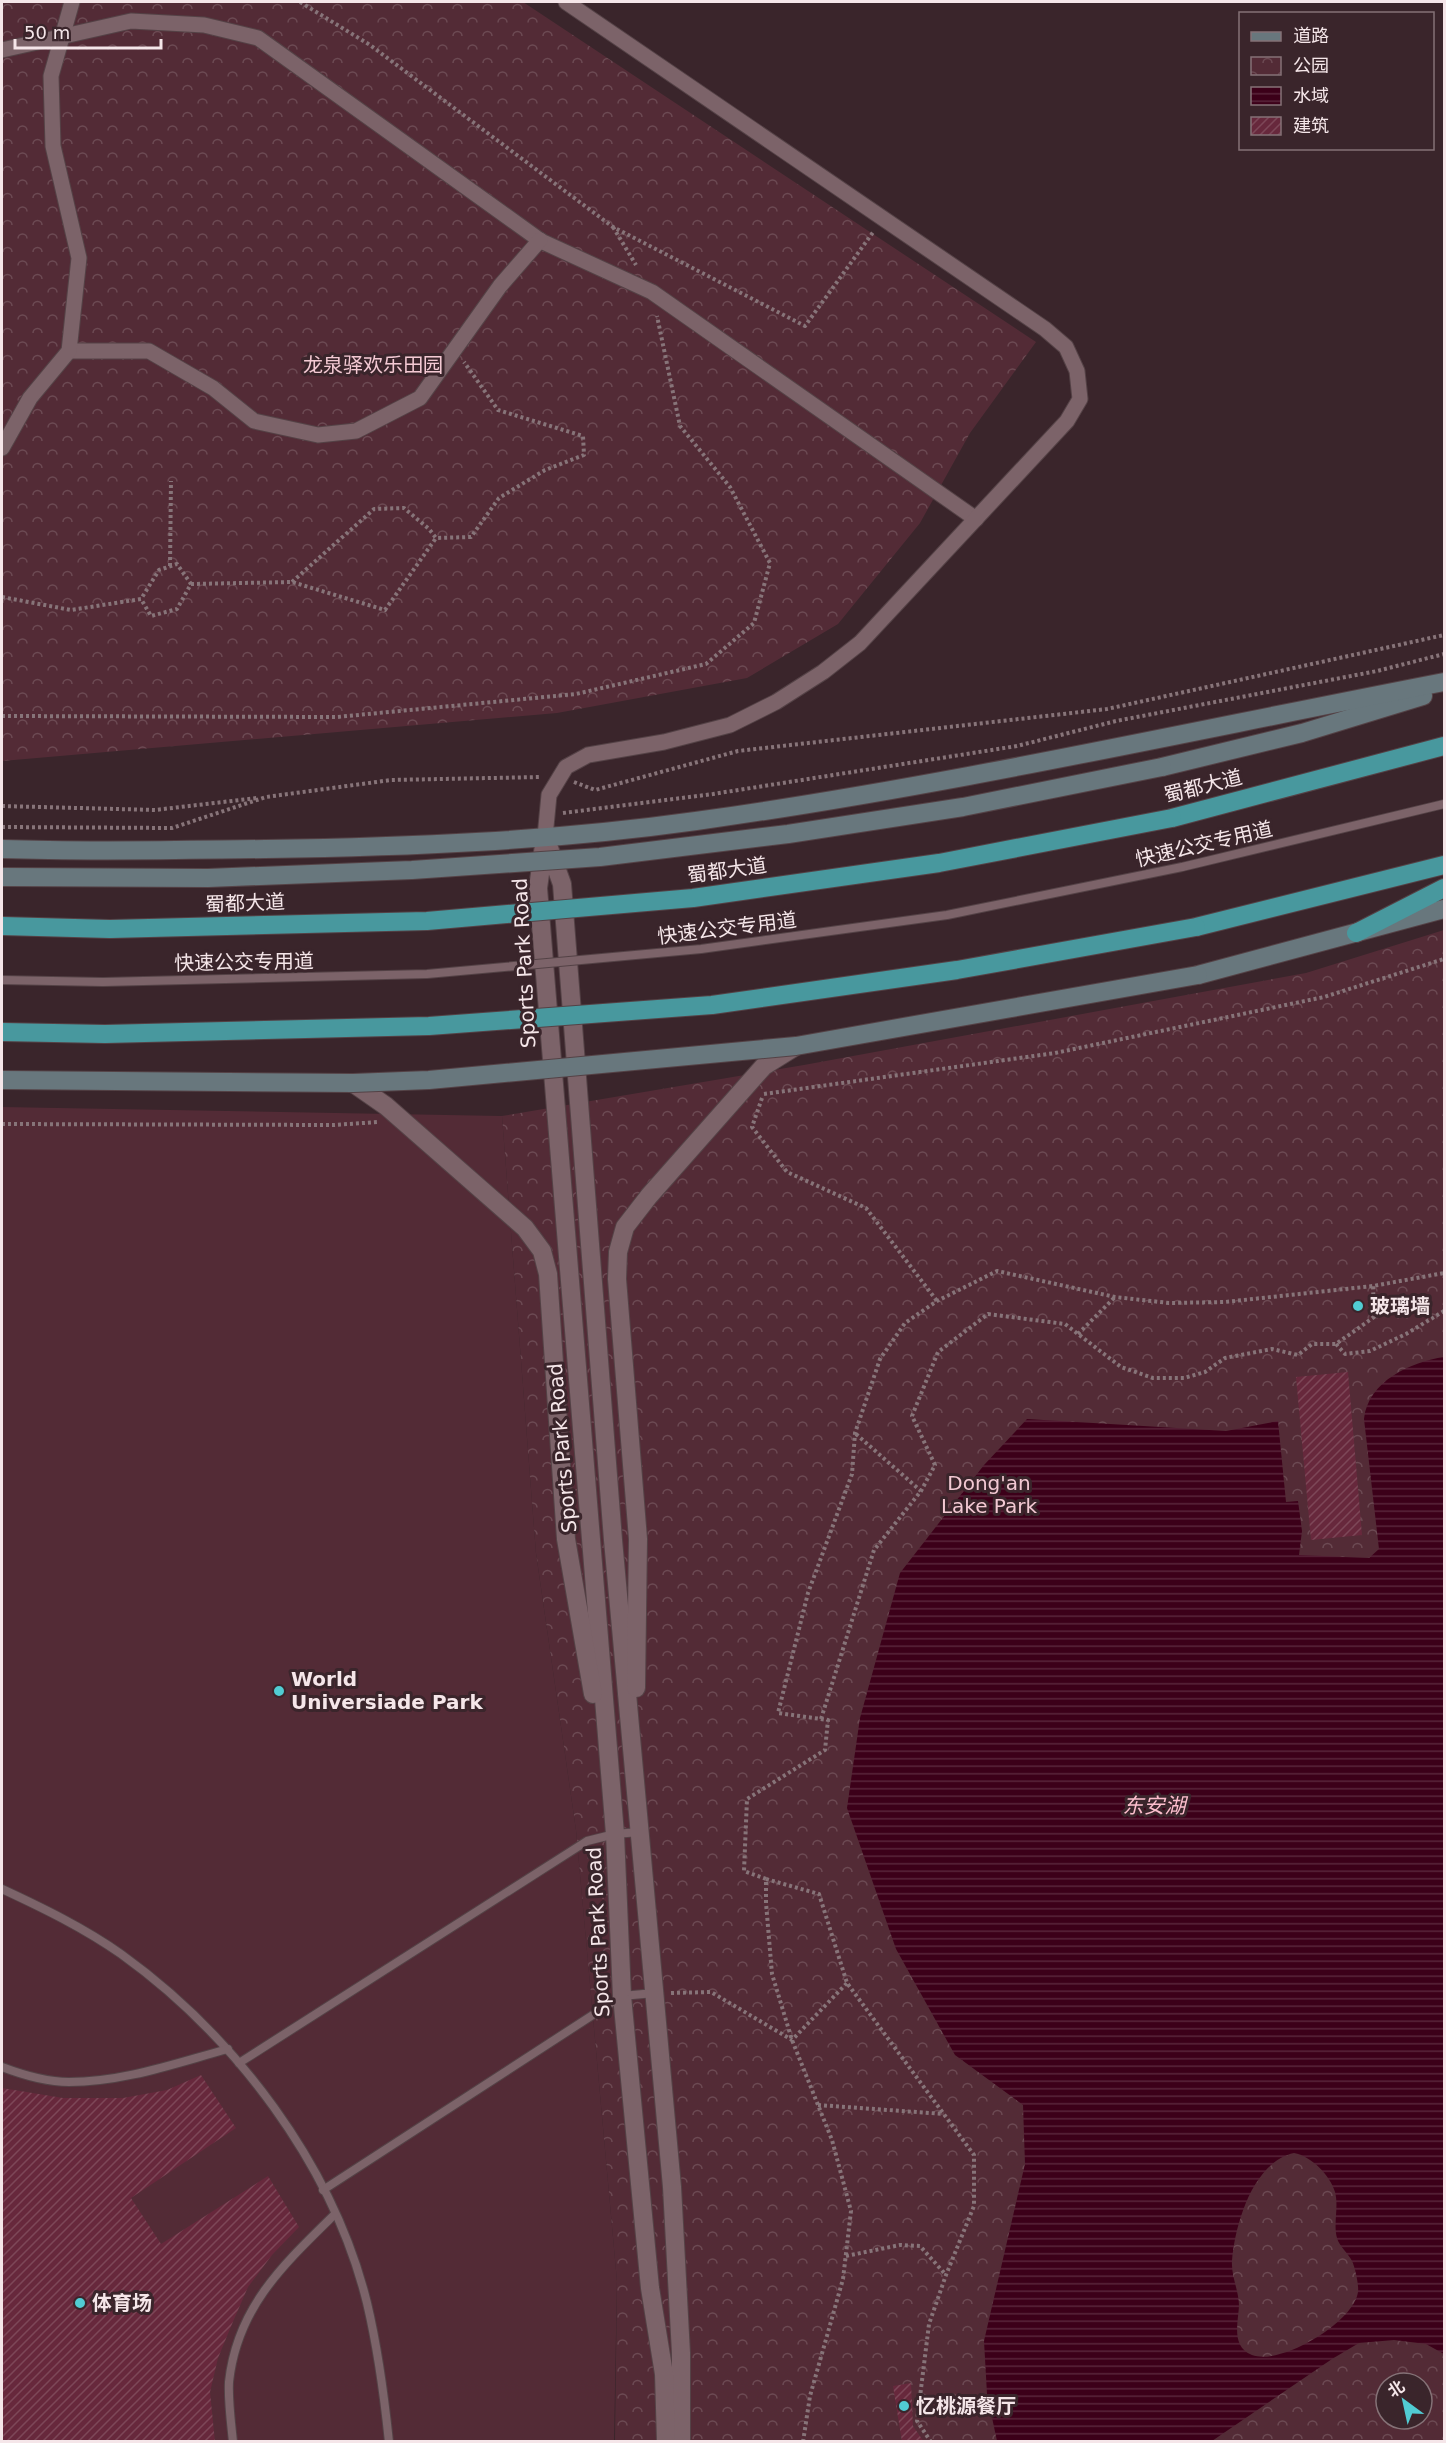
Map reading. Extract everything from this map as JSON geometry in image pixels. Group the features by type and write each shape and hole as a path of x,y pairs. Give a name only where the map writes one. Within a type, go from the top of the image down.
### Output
{"highway":[{"name":"蜀都大道","path":"2,926 110,929 427,921 693,898 939,863 1172,818 1444,746"},
{"path":"2,1032 105,1034 429,1026 712,1005 957,970 1196,927 1444,865"},
{"path":"1356,933 1444,888"}],"main road":[{"path":"2,849 92,852 417,847 694,822 923,786 1444,682"},
{"path":"2,877 208,878 412,870 600,857 788,834 963,807 1162,767 1302,733 1444,690"},
{"path":"2,1080 354,1083 429,1080 796,1046 1198,975 1444,909"}],"street":[{"path":"2,448 30,398 69,351 79,258 53,146 51,76 72,2"},
{"path":"545,837 549,795 566,767 588,755 664,742 730,725 776,702 823,672 860,643 1067,421 1080,399 1077,371 1066,347 1045,329 566,2"},
{"path":"2,50 131,21 204,25 258,38 540,240 652,292 976,519"},
{"path":"69,351 149,351 213,388 254,422 318,435 356,431 420,398 500,286 540,240"},
{"name":"Sports Park Road","path":"545,837 562,884 634,1789 656,1993 672,2187 681,2354 681,2442"},
{"name":"Sports Park Road","path":"545,837 538,888 615,1834 622,1996 650,2288 664,2374 666,2442"},
{"path":"634,1789 638,1539 617,1279 618,1252 625,1227 650,1196 764,1066 796,1046"},
{"path":"354,1083 402,1120 525,1228 542,1251 548,1274 566,1539 611,1793"}],"lane":[{"name":"快速公交专用道","path":"2,980 103,982 427,974 701,949 947,915 1182,867 1444,804"},
{"path":"239,2063 587,1841 615,1834 639,1832"},
{"path":"2,1889 58,1915 120,1954 177,1998 228,2049 273,2106 312,2167 343,2232 367,2300 382,2371 389,2442"},
{"path":"323,2190 622,1996 656,1993"},
{"path":"2,2067 28,2077 68,2082 109,2079 228,2049"},
{"path":"233,2442 229,2384 235,2347 250,2314 271,2278 334,2214"}],"path":[{"path":"300,2 369,45 613,227 805,326 883,218"},
{"path":"2,716 337,717 576,694 706,664 754,623 770,563 730,487 680,426 652,292 613,227"},
{"path":"436,538 471,537 499,498 545,470 584,455 583,436 498,410 462,360"},
{"path":"170,566 171,481"},
{"path":"292,582 374,509 404,508 436,538"},
{"path":"191,584 292,582 385,610 436,538"},
{"path":"2,597 71,610 141,599 159,570 177,564 191,584"},
{"path":"141,599 151,616 177,609 191,584"},
{"path":"2,806 155,810 391,780 560,777 595,790 738,751 1107,710 1444,635"},
{"path":"560,813 713,794 1017,746 1116,721 1377,670 1444,654"},
{"path":"2,827 172,828 266,797"},
{"path":"745,1087 763,1094 1055,1053 1324,997 1444,959"},
{"path":"763,1094 753,1127 787,1172 866,1208 937,1301"},
{"path":"2,1124 334,1125 402,1120"},
{"path":"932,2442 917,2421 929,2324 974,2206 974,2155 847,1983 819,1894 744,1871 747,1799 825,1750 828,1720 778,1713 808,1593 852,1474 855,1433 880,1359 905,1323 937,1301 997,1271 1115,1297 1168,1303 1226,1302 1373,1286 1444,1273"},
{"path":"821,1719 873,1550 921,1491 934,1465 912,1416 939,1352 988,1314 1065,1324 1121,1367 1153,1378 1184,1378 1205,1372 1224,1358 1272,1349 1298,1355 1312,1344 1336,1344 1374,1317 1373,1286"},
{"path":"1078,1334 1115,1297"},
{"path":"1336,1344 1345,1354 1370,1351 1406,1334 1444,1311"},
{"path":"855,1433 921,1491"},
{"path":"766,1879 772,1974 792,2040 832,2140 851,2211 843,2278 810,2396 803,2442"},
{"path":"792,2040 847,1983"},
{"path":"656,1993 711,1992 792,2040"},
{"path":"818,2105 944,2114"},
{"path":"846,2256 900,2245 920,2246 946,2275"}],"green space":[{"name":"龙泉驿欢乐田园","path":"2,2 523,2 1036,342 970,433 920,523 838,624 747,678 557,713 2,761"},
{"name":"Dong'an Lake Park","path":"1444,930 1444,2441 615,2441 617,2281 576,1830 536,1553 502,1116 804,1065 1306,973"},
{"name":"World Universiade Park","path":"2,1107 502,1116 536,1553 576,1830 617,2281 614,2441 2,2442"}],"water":[{"name":"东安湖","path":"1444,1357 1444,2354 1426,2344 1394,2340 1359,2343 1212,2441 997,2441 987,2394 984,2341 1025,2164 1023,2105 955,2055 896,1949 847,1808 860,1718 900,1573 984,1465 1027,1419 1226,1431 1278,1421 1286,1502 1298,1501 1302,1531 1299,1555 1369,1558 1379,1549 1364,1419 1367,1406 1382,1384 1393,1376 1418,1363","holes":["1294,2153 1319,2167 1329,2179 1335,2192 1337,2238 1353,2264 1358,2292 1344,2316 1314,2339 1280,2354 1265,2357 1252,2355 1241,2346 1237,2334 1239,2300 1232,2261 1237,2230 1249,2196 1267,2168"]}],"building":[{"path":"1348,1372 1362,1535 1311,1540 1296,1377"},
{"path":"201,2075 236,2128 131,2198 161,2244 268,2176 299,2227 272,2255 248,2287 218,2358 210,2392 215,2442 2,2442 2,2088 63,2098 123,2098 167,2090"},
{"name":"忆桃源餐厅","path":"911,2383 913,2426 924,2442 902,2442 893,2386"}],"place":[{"name":"玻璃墙","path":"1358,1306"},
{"name":"World Universiade Park","path":"279,1691"},
{"name":"体育场","path":"80,2303"},
{"name":"忆桃源餐厅","path":"904,2406"}]}
